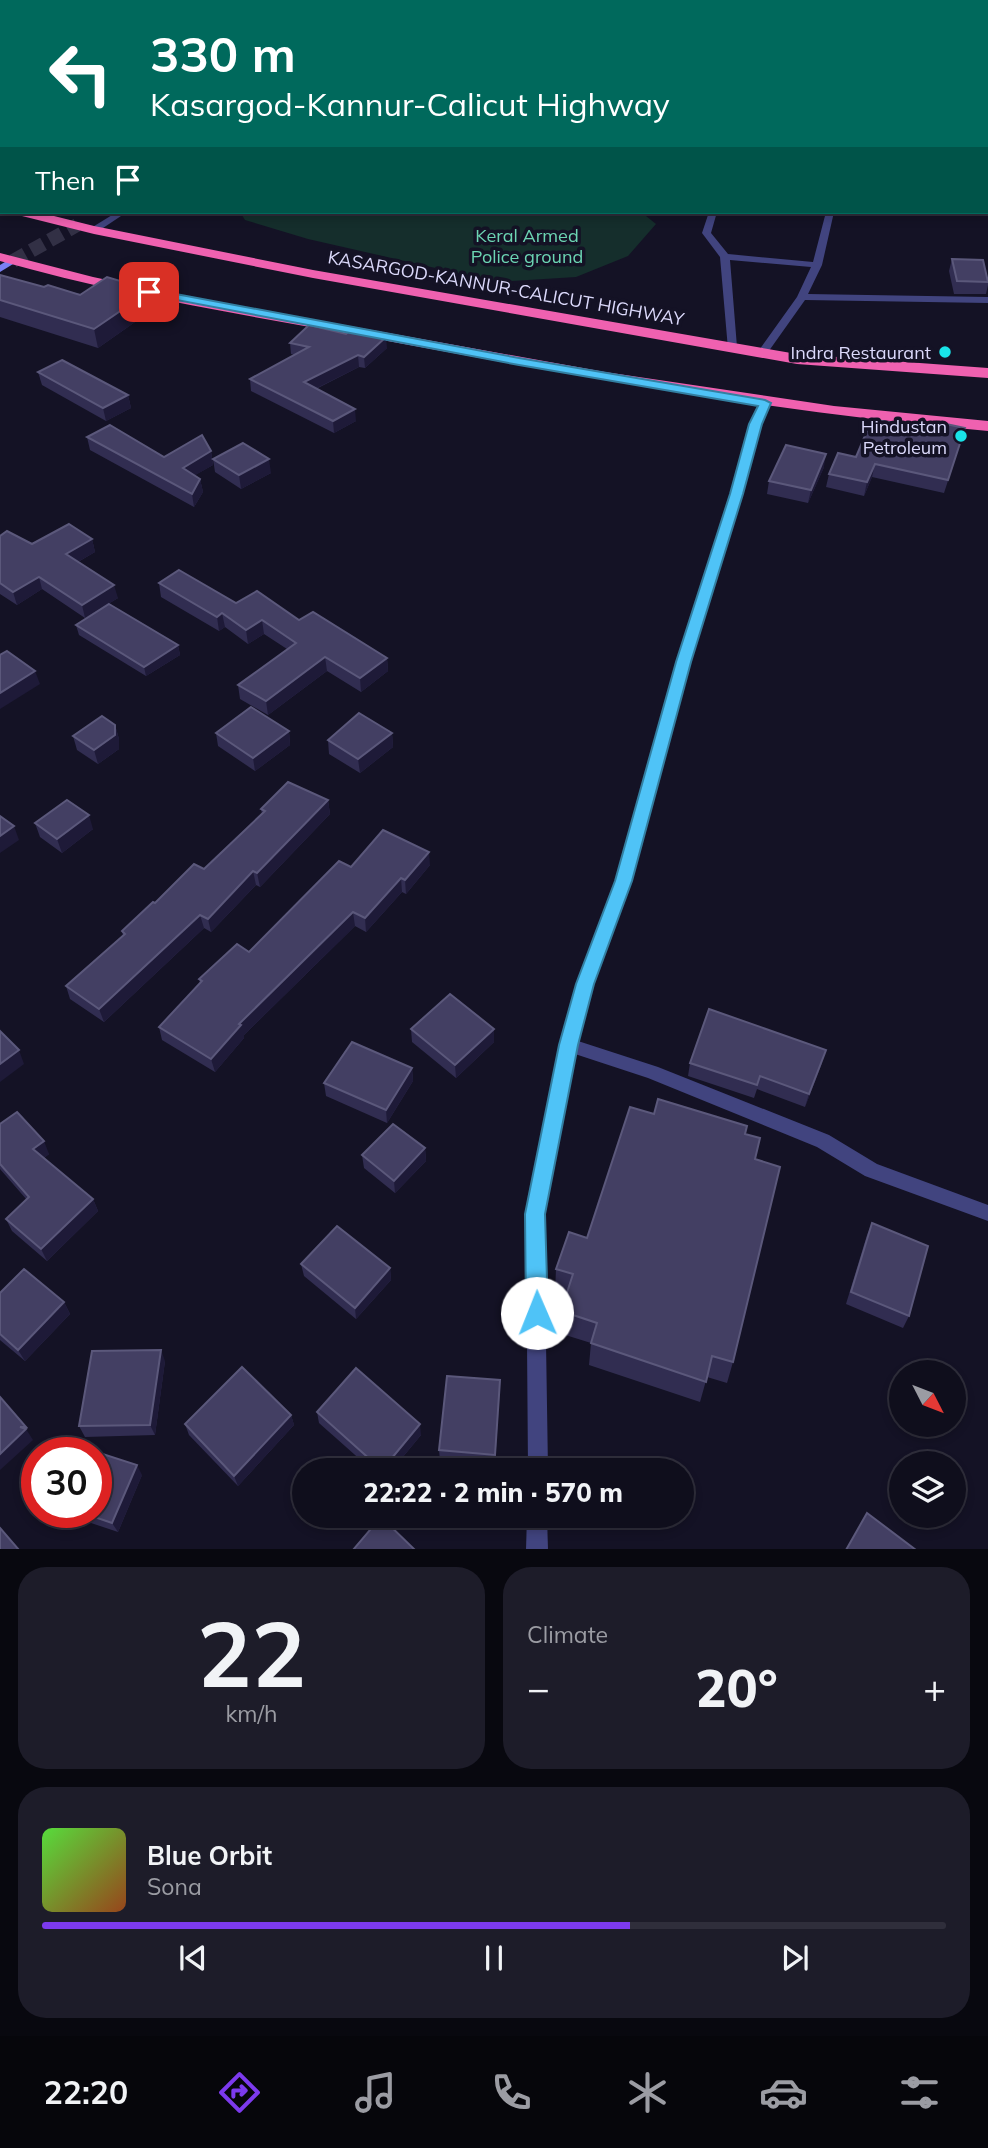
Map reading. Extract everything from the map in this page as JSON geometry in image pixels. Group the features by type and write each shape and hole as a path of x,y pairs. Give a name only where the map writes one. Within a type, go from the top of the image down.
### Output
{"highway":[{"name":"KASARGOD-KANNUR-CALICUT HIGHWAY","path":"31,214 94,230 313,274 762,353 904,369 988,373"},
{"path":"4,262 187,300 519,362 765,403 988,426"}],"street":[{"path":"94,230 120,214"},
{"path":"712,214 706,233 726,257 732,347"},
{"path":"762,353 802,297 817,265 830,214"},
{"path":"726,257 817,265"},
{"path":"802,297 988,300"},
{"path":"538,1458 535,1214 569,1045 585,984 624,881 683,662 755,424 765,403"},
{"path":"569,1045 688,1087 823,1141 871,1170 988,1213"},
{"path":"537,1528 537,1549"}],"green space":[{"name":"Keral Armed Police ground","path":"241,214 644,214 656,224 628,256 576,277 497,282 308,239 245,220"}],"building":[{"path":"952,259 983,260 988,282 957,281"},
{"path":"0,275 80,295 107,277 151,290 94,329 0,300"},
{"path":"309,325 346,334 353,328 386,337 364,357 358,355 304,382 355,409 333,421 250,379 309,347 290,343"},
{"path":"62,360 128,395 103,408 38,372"},
{"path":"872,419 938,432 941,423 965,428 948,480 875,464 867,482 829,474 838,453 856,457"},
{"path":"110,425 164,457 202,435 211,451 183,468 200,479 192,494 87,437"},
{"path":"243,443 269,459 239,475 213,459"},
{"path":"786,445 826,454 811,490 769,481"},
{"path":"69,524 92,539 66,554 114,585 82,605 39,577 13,592 0,583 0,536 7,531 32,544"},
{"path":"179,570 236,603 257,591 299,620 313,612 387,658 360,678 325,657 266,701 238,685 296,643 262,620 246,630 222,613 217,617 159,583"},
{"path":"109,604 178,645 144,667 76,625"},
{"path":"7,651 35,671 0,693 0,655"},
{"path":"251,707 289,731 253,758 216,733"},
{"path":"359,713 392,733 358,759 328,740"},
{"path":"102,716 115,725 115,735 94,750 73,736"},
{"path":"288,782 328,800 257,873 253,871 208,919 200,915 99,1009 66,986 125,934 122,931 194,864 204,869 265,811 261,809"},
{"path":"67,800 89,815 57,839 35,823"},
{"path":"0,816 14,826 0,836"},
{"path":"383,830 429,852 405,880 401,878 365,918 353,912 239,1024 241,1025 211,1059 159,1027 202,981 199,979 237,944 249,952 339,861 351,867"},
{"path":"450,994 494,1029 455,1065 411,1029"},
{"path":"709,1009 826,1050 809,1094 760,1076 757,1085 690,1063"},
{"path":"0,1031 19,1050 0,1064"},
{"path":"352,1042 412,1068 386,1110 324,1083"},
{"path":"658,1099 747,1126 745,1134 760,1138 755,1159 780,1167 733,1362 712,1356 706,1382 591,1343 597,1323 561,1311 573,1274 556,1269 569,1232 587,1238 630,1107 654,1114"},
{"path":"17,1112 44,1141 33,1149 93,1199 41,1249 6,1219 29,1197 0,1164 0,1124"},
{"path":"393,1124 425,1148 394,1181 362,1155"},
{"path":"872,1223 928,1246 909,1316 851,1292"},
{"path":"337,1226 390,1268 355,1308 301,1264"},
{"path":"24,1269 64,1302 18,1350 0,1334 0,1293"},
{"path":"161,1350 150,1425 79,1426 92,1351"},
{"path":"242,1367 291,1415 234,1476 185,1424"},
{"path":"356,1368 420,1424 392,1458 369,1458 317,1412"},
{"path":"447,1376 500,1380 495,1455 439,1450"},
{"path":"0,1397 26,1427 20,1427 26,1429 0,1454"},
{"path":"112,1457 137,1465 112,1523"},
{"path":"867,1513 915,1549 847,1549"},
{"path":"0,1528 18,1549 0,1549"},
{"path":"372,1528 392,1528 414,1549 354,1549"}],"tunnel":[{"path":"13,261 77,225"}],"place":[{"name":"Indra Restaurant","path":"945,352"},
{"name":"Hindustan Petroleum","path":"961,436"}],"route":[{"path":"149,292 519,362 765,403 755,424 683,662 624,881 585,984 569,1045 535,1214 537,1313"}]}
